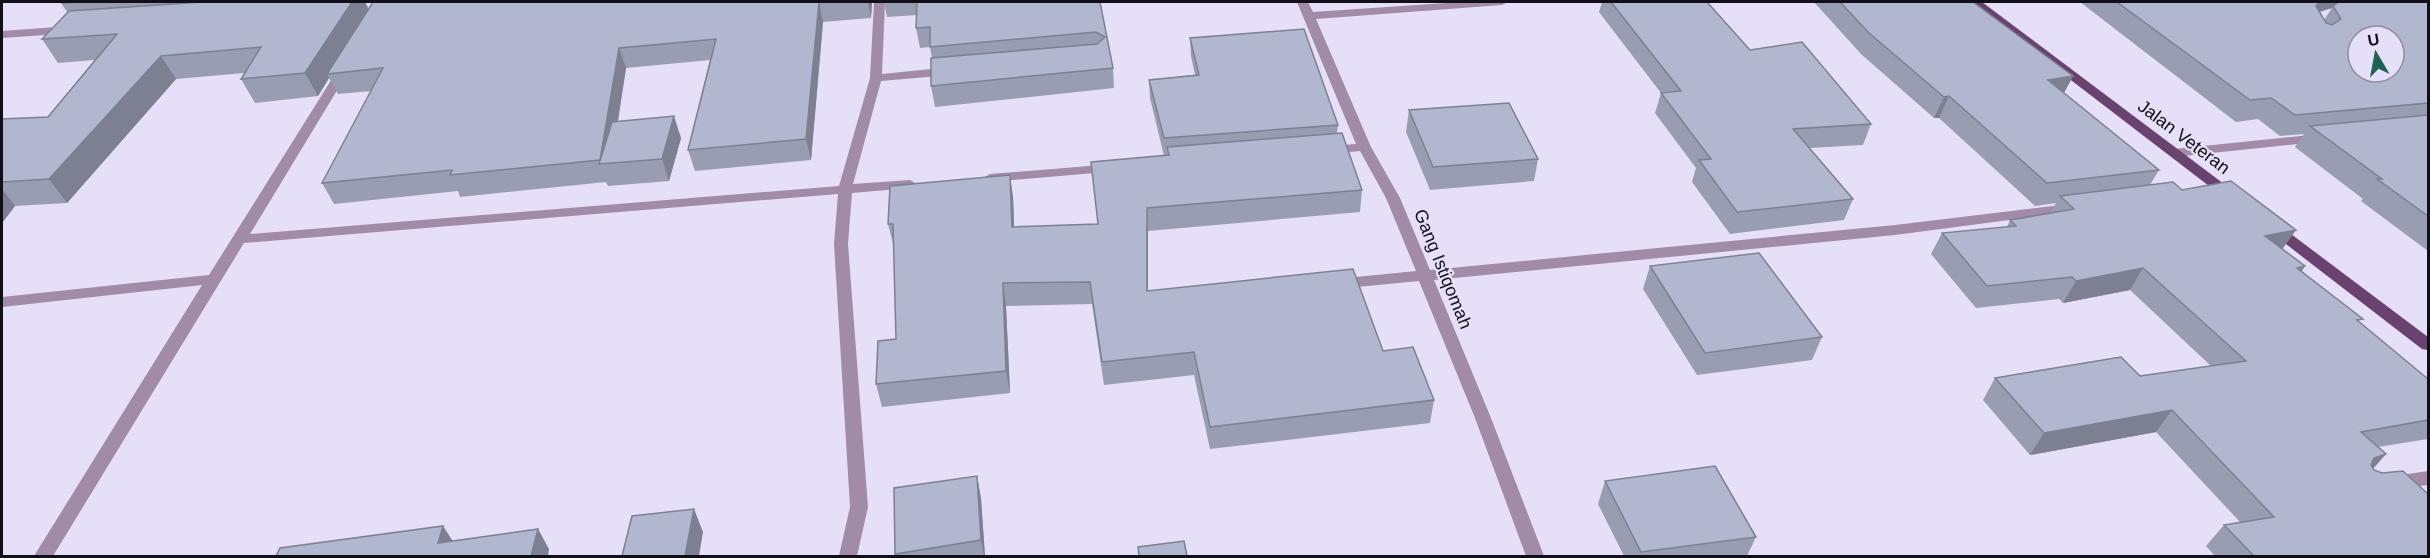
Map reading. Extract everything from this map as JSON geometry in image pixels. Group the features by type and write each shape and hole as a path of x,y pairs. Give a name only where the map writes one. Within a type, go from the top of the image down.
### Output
{"main road":[{"name":"Jalan Veteran","path":"1975,2 2241,203"},
{"path":"2260,218 2428,345"}],"street":[{"path":"848,556 859,507 840,244 845,190 876,78 879,2"},
{"name":"Gang Istiqomah","path":"1303,2 1364,147 1393,198 1425,274 1535,556"},
{"path":"1310,16 1502,2"},
{"path":"2,35 82,30"},
{"path":"43,556 353,55"},
{"path":"876,78 969,69"},
{"path":"2174,153 2339,136"},
{"path":"1317,151 1364,147"},
{"path":"975,179 1128,167"},
{"path":"240,240 928,183"},
{"path":"2199,192 2222,189"},
{"path":"1320,285 1895,230 2082,207"},
{"path":"2,302 216,279"},
{"path":"2373,484 2428,478"}],"building":[{"path":"203,2 352,2 305,73 241,79 261,47 161,56 49,179 2,182 2,119 48,117 117,34 42,39 69,11"},
{"path":"373,2 819,2 806,139 688,150 716,39 619,48 600,160 450,175 452,170 322,183 383,68 327,74"},
{"path":"917,2 1100,2 1113,68 931,86 931,58 1097,44 1105,37 1096,32 930,47 930,27 916,28"},
{"path":"1611,2 1707,2 1750,50 1802,42 1871,124 1793,129 1853,199 1737,212 1699,160 1711,159 1661,93 1681,91"},
{"path":"1840,2 1973,2 2073,76 2048,80 2159,170 2047,183 1949,96 1944,97 1869,33"},
{"path":"2117,2 2319,2 2316,6 2326,23 2332,25 2341,19 2333,6 2339,2 2428,2 2428,103 2295,115 2271,98 2250,100"},
{"path":"1304,29 1338,125 1164,138 1149,80 1199,75 1190,38"},
{"path":"1509,103 1538,159 1433,167 1409,110"},
{"path":"2428,115 2428,216 2310,126"},
{"path":"674,116 662,159 599,164 612,122"},
{"path":"1342,133 1362,190 1147,208 1147,291 1353,269 1383,351 1413,347 1434,400 1210,427 1194,352 1102,362 1090,282 1003,283 1006,371 876,384 878,341 896,339 893,224 888,224 890,186 1010,175 1012,227 1098,224 1091,162 1169,155 1167,147"},
{"path":"2231,181 2296,230 2265,236 2305,266 2297,268 2363,319 2357,320 2428,379 2428,420 2361,432 2386,454 2374,458 2371,465 2374,470 2382,473 2403,471 2428,494 2428,556 2254,556 2224,525 2274,517 2172,410 2044,433 1995,378 2121,357 2140,376 2246,361 2143,268 2076,281 2072,277 1987,286 1942,233 2016,226 2010,220 2074,209 2060,196 2173,182 2182,190"},
{"path":"1759,253 1822,337 1705,353 1650,266"},
{"path":"1715,466 1756,537 1641,552 1605,481"},
{"path":"977,476 981,540 895,554 894,488"},
{"path":"694,509 685,556 622,556 632,516"},
{"path":"443,526 438,543 538,529 531,556 276,556 280,548"},
{"path":"1184,541 1187,556 1139,556 1138,547"}]}
